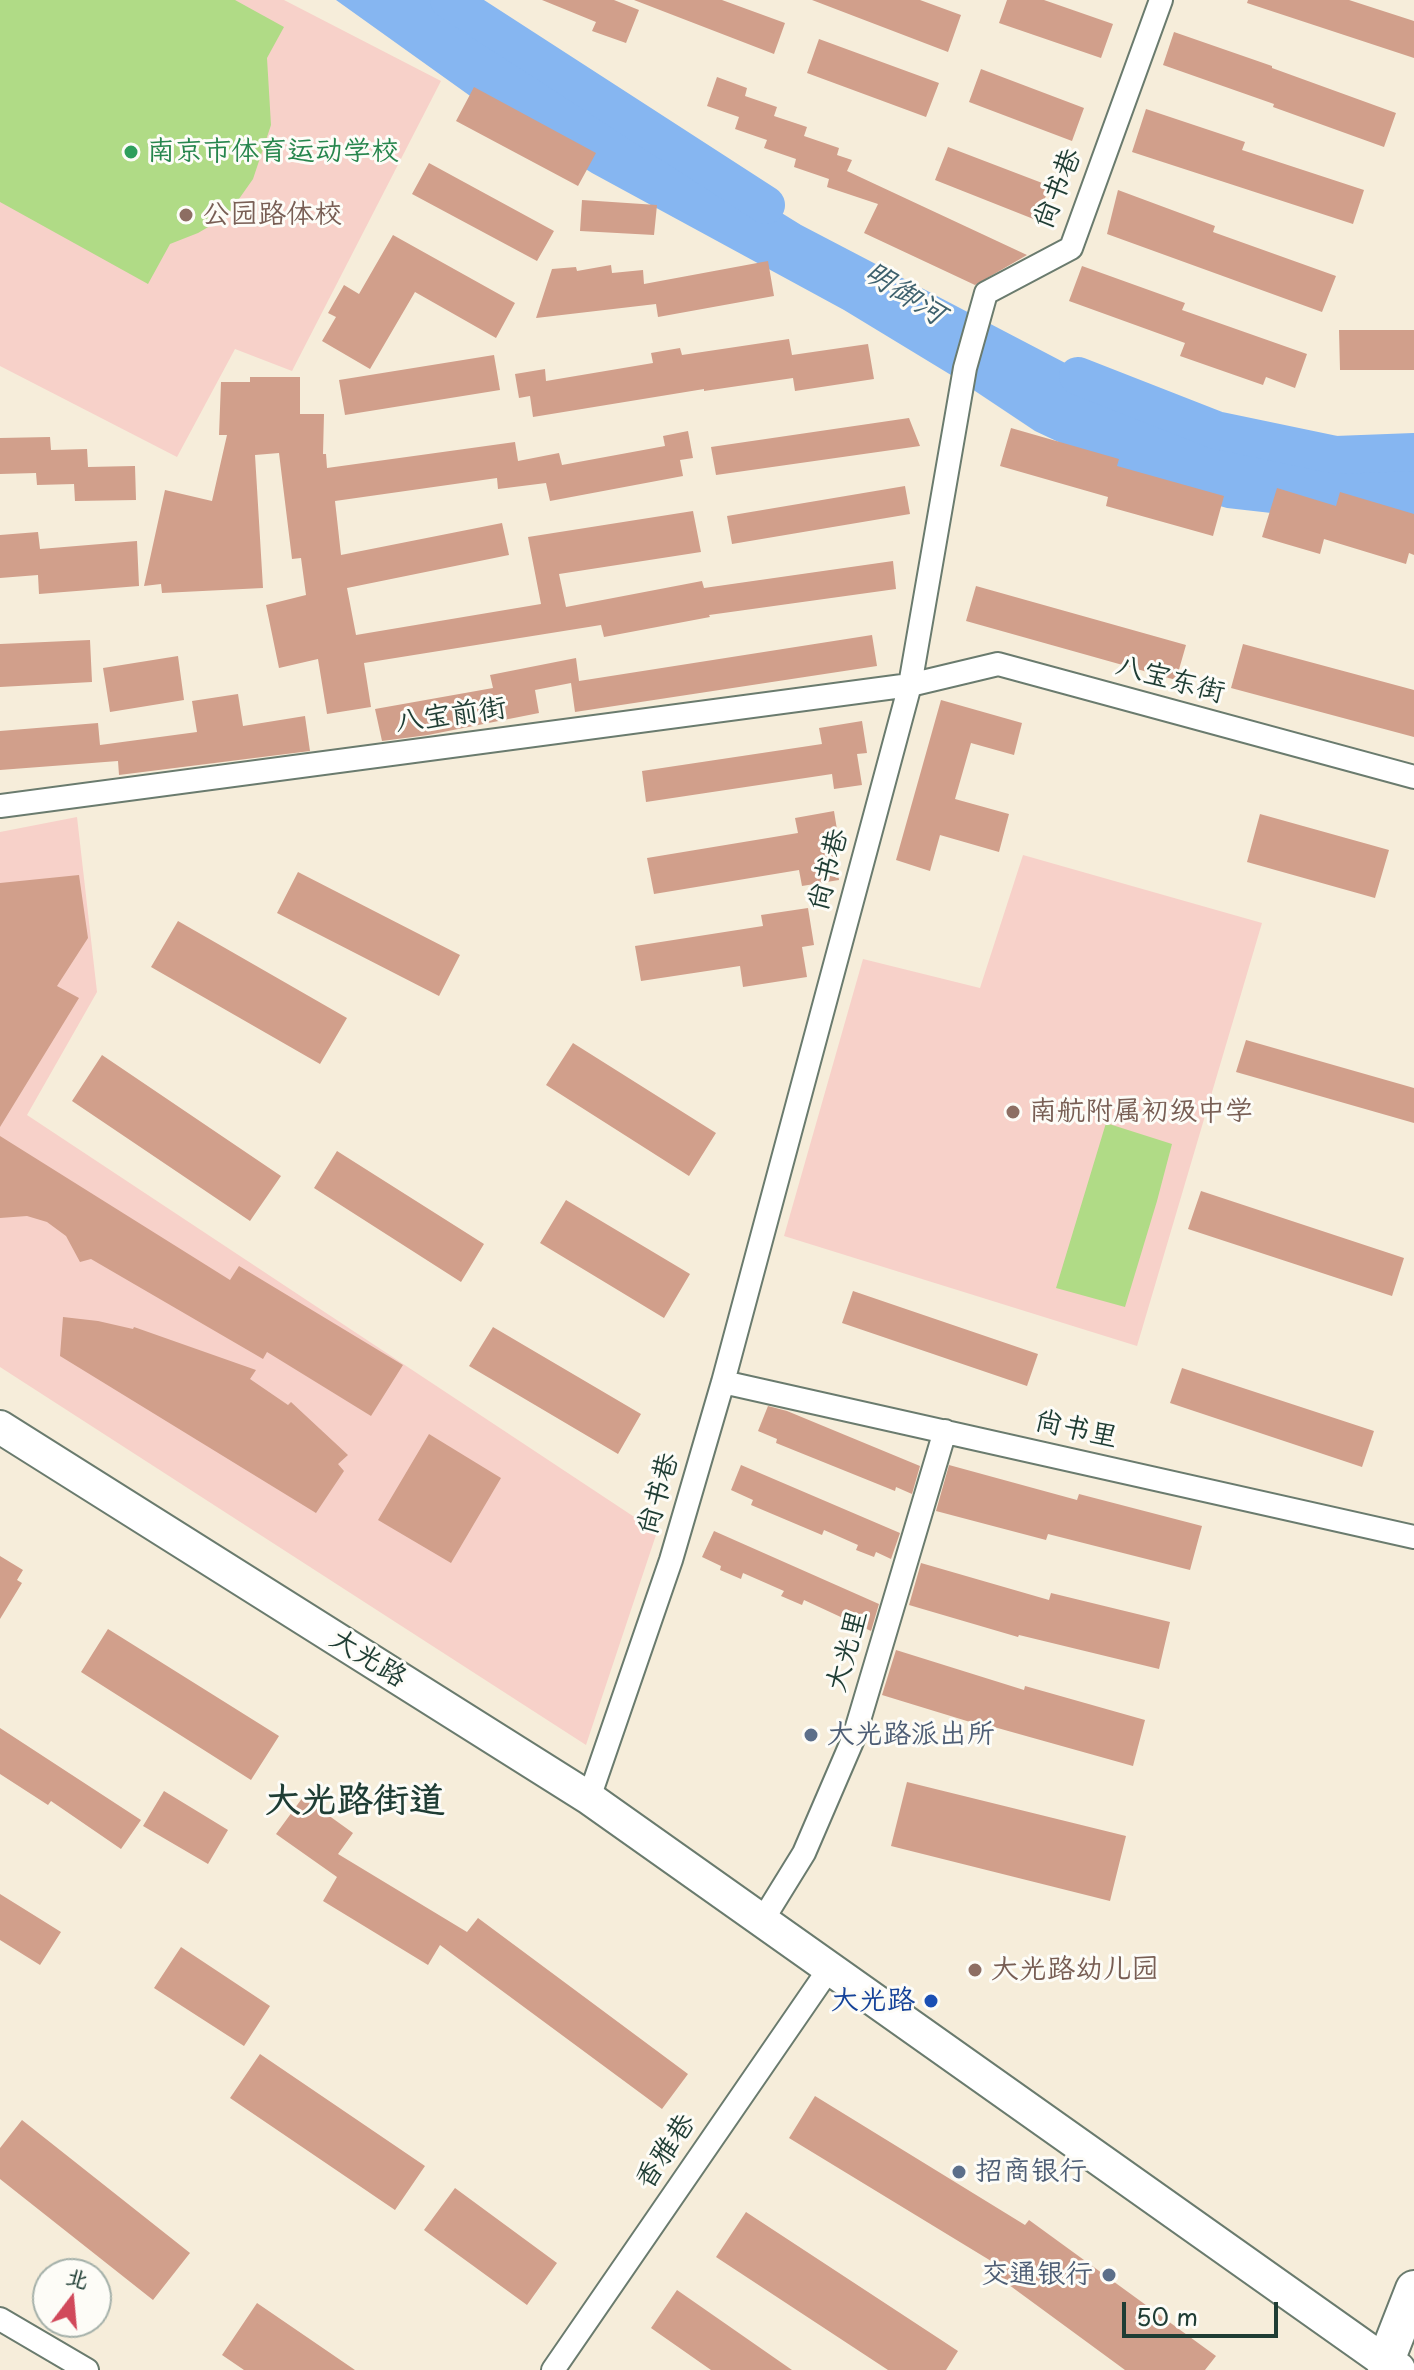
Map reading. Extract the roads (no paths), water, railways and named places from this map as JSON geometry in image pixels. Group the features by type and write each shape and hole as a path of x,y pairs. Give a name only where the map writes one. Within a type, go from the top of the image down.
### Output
{"street":[{"name":"尚书巷","path":"589,1798 671,1560 723,1382 910,685 965,368 986,293 1071,248 1161,0"},
{"name":"八宝东街","path":"910,685 998,664 1414,777"},
{"name":"八宝前街","path":"0,806 910,685"},
{"name":"尚书里","path":"723,1382 1414,1537"},
{"name":"大光路","path":"0,1427 589,1798 1387,2368"},
{"name":"大光里","path":"762,1921 804,1853 854,1737 945,1431"},
{"name":"香雅巷","path":"553,2370 829,1969"},
{"path":"1387,2368 1414,2289"},
{"path":"0,2319 87,2370"}],"water":[{"name":"明御河","path":"336,0 438,0 801,225 1182,424 1241,446 1292,451 1414,438 1414,524 1351,522 1227,508 1159,489 1035,431 844,310 592,173 480,103"}],"waterway":[{"name":"明御河","path":"449,0 766,205"},
{"name":"明御河","path":"1078,376 1216,430 1336,455 1414,452"}],"place":[{"name":"南京市体育运动学校","path":"131,152"},
{"name":"公园路体校","path":"186,215"},
{"name":"南航附属初级中学","path":"1013,1112"},
{"name":"大光路派出所","path":"811,1735"},
{"name":"大光路幼儿园","path":"975,1970"},
{"name":"大光路","path":"931,2001"},
{"name":"招商银行","path":"959,2172"},
{"name":"交通银行","path":"1109,2275"}],"district":[{"name":"大光路街道","path":"355,1802"}]}
